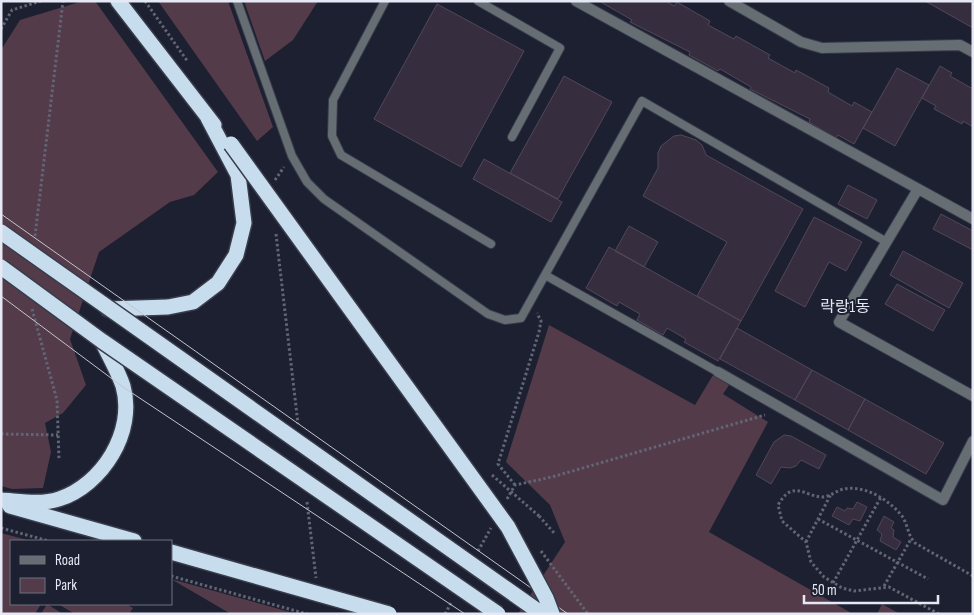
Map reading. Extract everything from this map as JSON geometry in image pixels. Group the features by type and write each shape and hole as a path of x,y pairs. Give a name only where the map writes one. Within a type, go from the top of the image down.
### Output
{"highway":[{"path":"118,1 208,118 231,144 508,527 552,614"},
{"path":"108,309 176,306 193,302 218,283 236,255 244,223 238,175 208,118"},
{"path":"1,232 542,614"},
{"path":"1,267 102,341 498,614"},
{"path":"1,502 58,499 94,478 109,460 121,435 126,417 123,387 102,341"},
{"path":"1,502 131,540"},
{"path":"172,552 389,614"}],"street":[{"path":"576,1 973,219"},
{"path":"729,1 801,42 822,48 960,45 973,52"},
{"path":"918,189 885,241 839,322 973,396"},
{"path":"718,372 943,500 973,441"}],"lane":[{"path":"237,1 292,156 307,182 324,199 488,314 505,320 521,318 642,101 885,241"},
{"path":"385,1 333,100 332,136 341,155 491,244"},
{"path":"478,1 560,48 512,137"},
{"path":"545,274 718,372"}],"path":[{"path":"1,29 12,10 41,1"},
{"path":"34,246 63,1"},
{"path":"275,189 275,181 292,156"},
{"path":"276,233 299,426"},
{"path":"532,299 541,321 539,332 498,464 514,485 552,477 782,409"},
{"path":"30,304 57,400 59,459"},
{"path":"1,434 58,435"},
{"path":"939,614 896,590 884,586 854,591 833,583 816,570 806,542 785,524 778,505 786,495 802,491 824,497 845,489 858,489 880,497 904,518 911,539 973,576"},
{"path":"306,493 317,586"},
{"path":"806,542 832,494"},
{"path":"833,583 880,497"},
{"path":"539,516 555,534"},
{"path":"818,519 928,579"},
{"path":"1,528 45,540"},
{"path":"884,586 911,539"},
{"path":"172,576 307,614"}],"green space":[{"path":"83,1 95,1 218,172 194,195 170,202 99,252 70,339 86,385 63,413 45,423 51,452 43,488 12,489 1,486 1,50 20,20"},
{"path":"158,1 228,1 273,127 257,141"},
{"path":"244,1 318,1 293,40 265,61"},
{"path":"549,325 695,405 713,375 729,385 723,394 768,422 709,532 853,614 518,614 565,542 550,505 506,462"},
{"path":"1,533 27,540 10,540 10,605 40,605 35,614 1,614"},
{"path":"172,579 297,614 231,614 172,580"},
{"path":"882,604 900,614 877,614"},
{"path":"46,605 49,605 63,614 41,614"},
{"path":"60,605 128,605 133,608 129,614 75,614"}],"building":[{"path":"599,1 666,1 674,6 677,2 710,21 708,25 734,39 736,36 770,55 768,58 795,73 796,70 829,88 828,92 852,106 854,102 872,112 854,144 838,135 836,138 809,122 810,119 750,89 751,87 720,69 718,71 689,55 690,52 630,22 632,20"},
{"path":"925,1 973,1 973,28"},
{"path":"437,4 524,51 461,167 374,119"},
{"path":"940,66 952,73 950,76 973,89 973,127 963,121 962,124 934,109 936,106 922,98"},
{"path":"897,68 929,85 895,146 863,128"},
{"path":"564,76 612,102 558,199 510,173"},
{"path":"681,135 696,140 702,145 706,155 803,209 741,321 697,296 727,242 643,196 658,168 658,153 661,146 674,136"},
{"path":"484,159 562,202 551,222 473,179"},
{"path":"848,185 877,200 867,219 838,204"},
{"path":"941,214 973,231 973,250 933,229"},
{"path":"814,217 862,242 846,271 829,262 805,307 775,291"},
{"path":"629,226 658,242 644,267 615,251"},
{"path":"609,247 741,321 718,361 684,342 686,339 667,328 663,335 637,320 640,314 619,302 617,306 586,288"},
{"path":"903,251 963,283 949,308 890,275"},
{"path":"897,284 945,310 933,331 885,304"},
{"path":"737,328 812,370 795,400 720,359"},
{"path":"812,370 865,399 848,430 795,400"},
{"path":"865,399 944,443 926,474 848,430"},
{"path":"784,435 791,436 826,455 819,469 801,460 796,466 790,468 781,467 771,484 756,475 774,442"},
{"path":"857,502 867,507 860,521 853,519 849,525 832,516 837,507 845,511 847,508 853,509"},
{"path":"884,516 894,522 891,528 894,530 893,537 901,542 896,550 880,541 882,534 877,530"}],"tram line":[{"path":"1,214 568,614"},
{"path":"1,296 123,387 465,614"}],"district":[{"name":"락랑1동","path":"845,307"}]}
